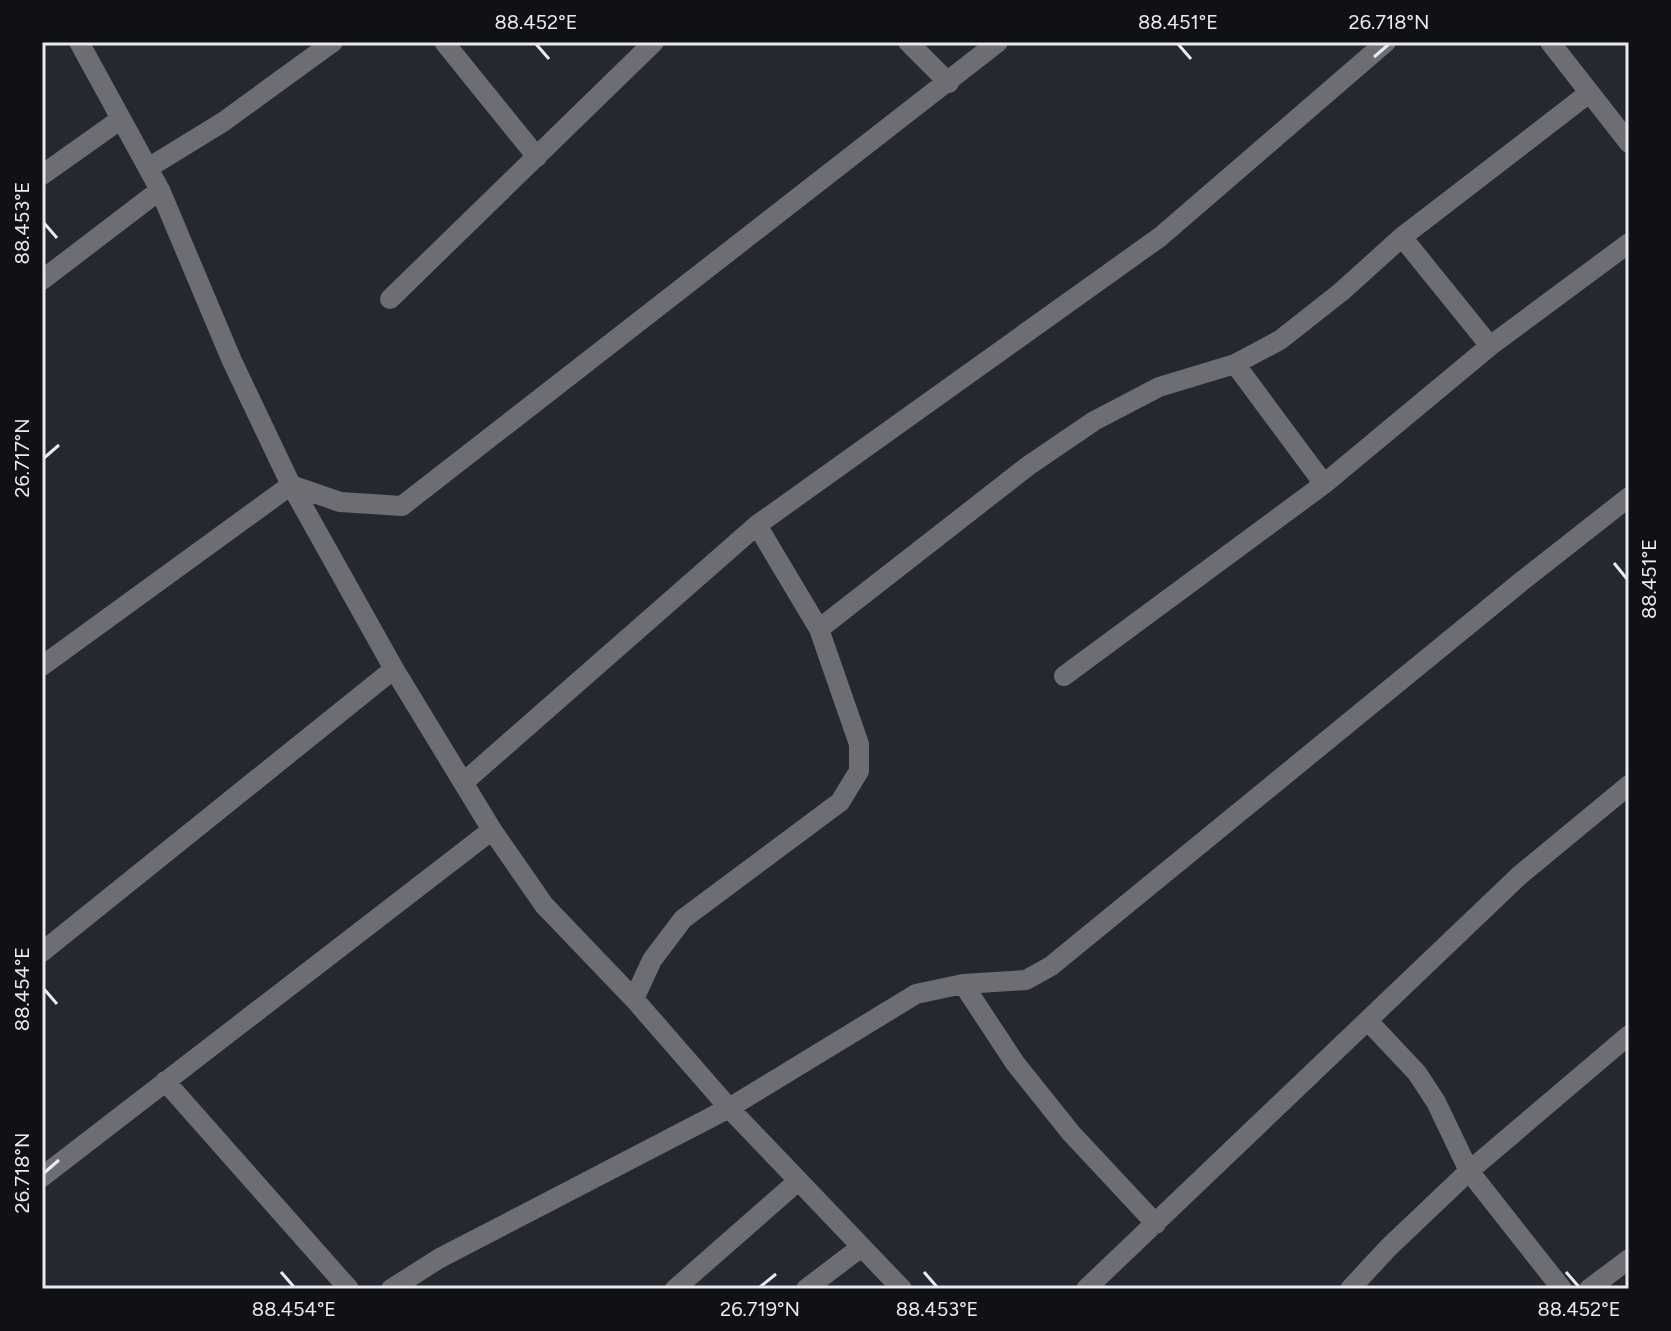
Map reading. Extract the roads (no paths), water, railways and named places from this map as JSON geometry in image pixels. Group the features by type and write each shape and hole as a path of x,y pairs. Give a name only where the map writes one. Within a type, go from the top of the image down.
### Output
{"street":[{"path":"79,42 160,190 232,361 291,485 394,669 492,830 544,905 634,999 729,1108 902,1289"},
{"path":"148,168 223,122 333,42"},
{"path":"444,42 537,157"},
{"path":"390,299 654,42"},
{"path":"908,42 949,83"},
{"path":"291,485 340,502 402,506 998,42"},
{"path":"464,782 757,525 1160,237 1386,42"},
{"path":"1550,42 1629,143"},
{"path":"819,629 1028,466 1094,421 1159,387 1235,364 1280,340 1341,292 1402,237 1589,93"},
{"path":"42,175 121,119"},
{"path":"42,280 160,190"},
{"path":"1402,237 1490,346"},
{"path":"1064,676 1324,484 1490,346 1629,243"},
{"path":"1235,364 1324,484"},
{"path":"42,666 291,485"},
{"path":"391,1289 440,1258 729,1108 916,994 963,984 1026,980 1051,966 1629,497"},
{"path":"634,999 652,960 683,919 840,802 859,771 859,744 819,629 757,525"},
{"path":"42,952 394,669"},
{"path":"1086,1289 1520,875 1629,785"},
{"path":"42,1177 492,830"},
{"path":"963,984 1015,1063 1052,1110 1156,1224"},
{"path":"1368,1021 1417,1073 1436,1102 1469,1171 1562,1289"},
{"path":"1350,1289 1469,1171 1629,1035"},
{"path":"165,1081 349,1289"},
{"path":"675,1289 798,1181"},
{"path":"806,1289 860,1248"},
{"path":"1589,1289 1629,1259"}]}
